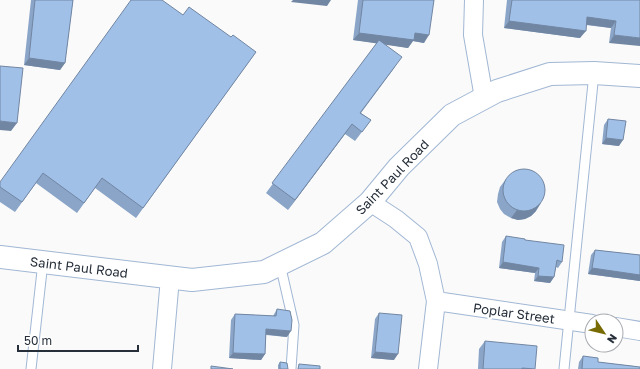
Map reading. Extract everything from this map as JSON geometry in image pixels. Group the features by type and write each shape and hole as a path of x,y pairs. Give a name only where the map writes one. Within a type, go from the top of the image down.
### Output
{"main road":[{"name":"Saint Paul Road","path":"0,257 192,280 264,272 323,243 370,202 399,167 452,115 497,91 550,74 594,73 640,76"}],"street":[{"path":"474,0 473,35 484,98"},
{"path":"370,202 418,236 428,264 436,302 428,369"},
{"path":"162,369 170,278"},
{"name":"Poplar Street","path":"436,302 584,323"},
{"path":"624,328 640,330"}],"lane":[{"path":"564,369 594,73"},
{"path":"31,369 43,262"},
{"path":"280,264 294,325 291,369"}],"building":[{"path":"35,0 73,0 65,63 29,58"},
{"path":"131,0 162,0 183,15 189,7 231,37 233,35 256,52 143,208 102,178 84,203 43,173 22,202 0,187 0,182"},
{"path":"363,0 434,0 429,35 415,33 414,40 359,33"},
{"path":"512,0 640,0 640,38 614,35 616,21 587,17 586,31 509,21"},
{"path":"379,40 402,57 360,113 371,120 362,132 352,124 295,200 272,183"},
{"path":"0,66 23,68 17,123 0,121"},
{"path":"608,119 626,121 623,140 606,138"},
{"path":"520,169 528,169 536,172 542,178 545,190 542,202 536,208 528,211 520,211 512,208 506,202 503,194 503,186 506,178 512,172"},
{"path":"506,236 564,245 562,262 557,260 554,277 538,276 539,268 503,262"},
{"path":"595,250 640,255 640,275 592,268"},
{"path":"277,309 290,311 292,320 291,331 266,329 265,354 233,353 235,314 276,316"},
{"path":"379,313 402,315 398,354 375,352"},
{"path":"485,341 537,346 535,369 483,369"},
{"path":"583,356 598,358 598,362 640,367 640,369 582,369"},
{"path":"280,362 287,363 288,369 280,369"},
{"path":"299,364 320,366 320,369 298,369"},
{"path":"211,366 233,369 211,369"}]}
